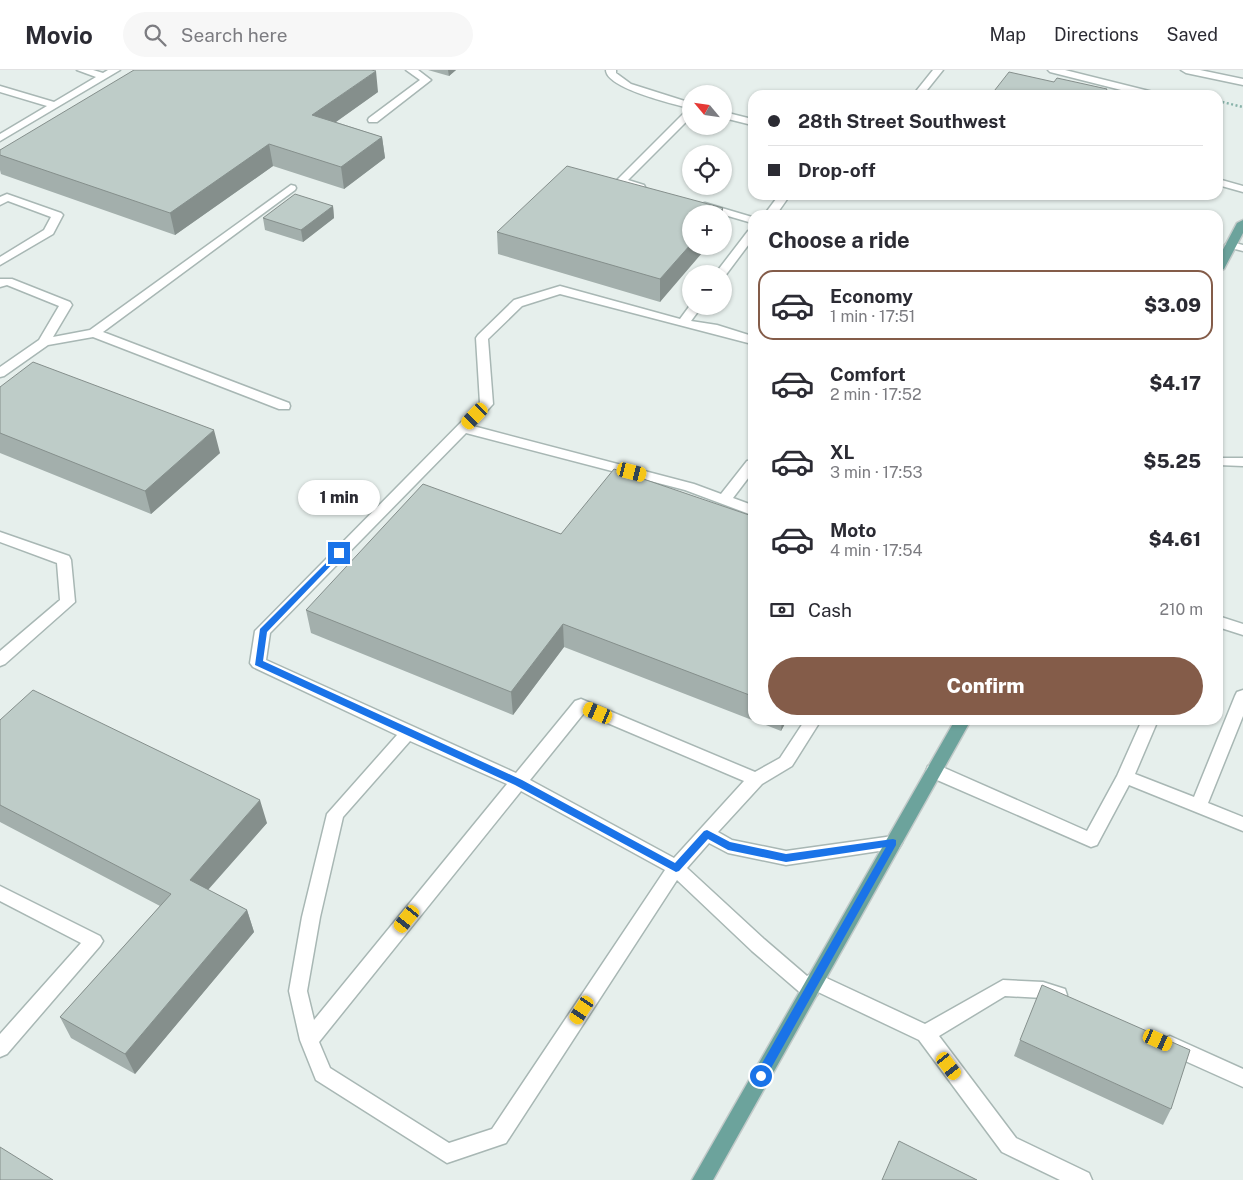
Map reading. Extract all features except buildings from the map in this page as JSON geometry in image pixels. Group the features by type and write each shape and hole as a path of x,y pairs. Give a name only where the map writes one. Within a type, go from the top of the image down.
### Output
{"main road":[{"path":"1223,260 1243,223"},
{"path":"702,1180 960,725"}],"street":[{"path":"82,70 104,76"},
{"path":"3,134 115,70"},
{"path":"373,120 426,80 412,70"},
{"path":"611,70 611,74 627,86 682,103"},
{"path":"922,90 938,70"},
{"path":"1053,70 1133,90"},
{"path":"1186,70 1243,82"},
{"path":"0,89 55,105"},
{"path":"732,117 748,121"},
{"path":"650,190 621,181 682,120"},
{"path":"1223,183 1243,189"},
{"path":"44,342 94,333 291,188"},
{"path":"0,202 7,197 57,215 49,232 0,262"},
{"path":"774,210 782,200"},
{"path":"696,203 748,219"},
{"path":"728,265 748,238"},
{"path":"1231,245 1243,248"},
{"path":"0,283 8,281 66,305 44,342 0,373"},
{"path":"748,339 713,328 684,323 560,290 518,303 482,338 486,404 263,631 258,662 408,733 519,782 676,868 758,946 812,985 926,1034 1009,1145 1082,1180"},
{"path":"684,323 690,315"},
{"path":"94,333 284,406"},
{"path":"464,428 689,487 748,509"},
{"path":"1223,461 1243,462"},
{"path":"724,500 748,469"},
{"path":"0,537 64,560 68,602 0,660"},
{"path":"1223,623 1243,630"},
{"path":"1198,806 1243,696"},
{"path":"308,1040 580,705 756,779"},
{"path":"408,733 336,814 311,917 298,991 308,1040 323,1074 447,1153 499,1136 676,868 756,779 786,762 810,725"},
{"path":"934,771 1091,840 1125,777 1148,725"},
{"path":"1125,777 1243,824"},
{"path":"707,834 728,846 786,858 893,842"},
{"path":"0,893 94,941 0,1048"},
{"path":"926,1034 1003,988 1043,990 1072,1001"},
{"path":"1153,1038 1243,1078"}],"path":[{"path":"1223,102 1243,107"}],"route":[{"path":"339,553 263,631 258,662 408,733 519,782 676,868 707,834 728,846 786,858 893,842 761,1076"}]}
